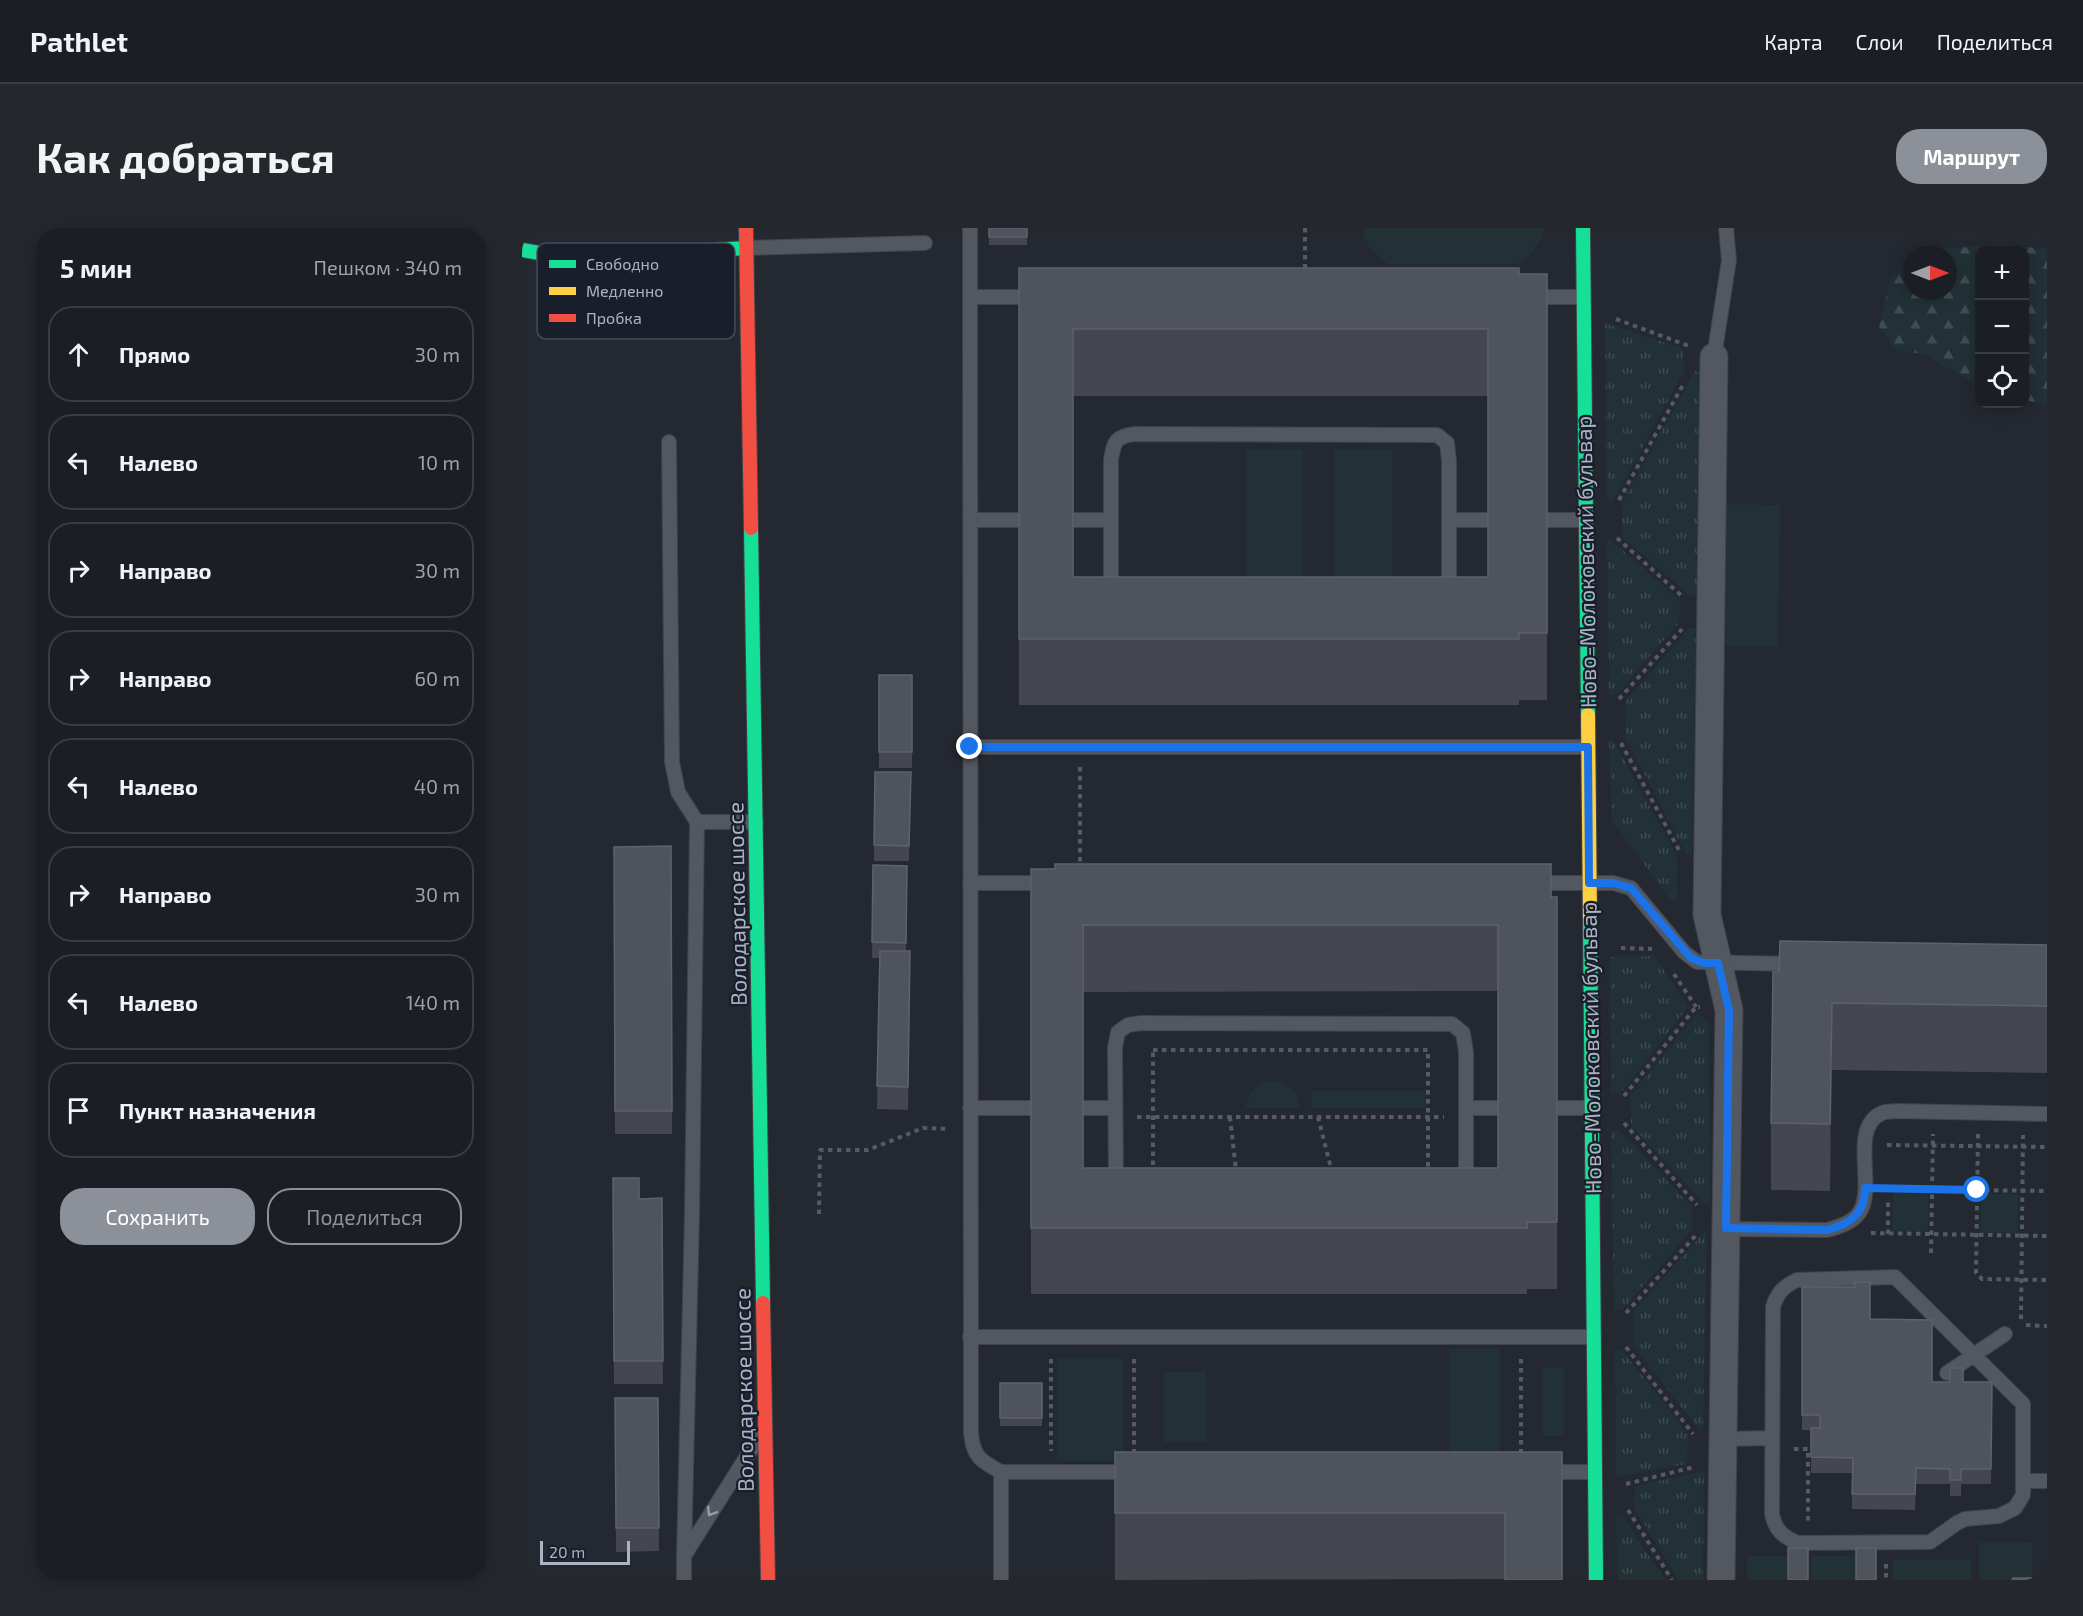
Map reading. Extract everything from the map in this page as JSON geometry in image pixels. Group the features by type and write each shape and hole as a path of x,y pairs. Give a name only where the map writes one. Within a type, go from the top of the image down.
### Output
{"street":[{"name":"Володарское шоссе","path":"746,228 768,1580"},
{"name":"Ново-Молоковский бульвар","path":"1583,228 1596,1580"},
{"path":"735,249 746,248"},
{"path":"522,250 537,253"},
{"path":"1702,357 1707,915 1728,1007 1713,1229 1710,1439 1721,1580"}],"lane":[{"path":"970,228 970,1337 972,1447 978,1457 1001,1472 1139,1472"},
{"path":"1702,357 1729,260 1726,228"},
{"path":"746,248 925,243"},
{"path":"970,297 1048,297"},
{"path":"1514,297 1584,302"},
{"path":"1123,603 1113,592 1111,580 1111,460 1113,444 1123,435 1437,435 1447,443 1449,461 1449,580 1446,595 1437,603 1430,604"},
{"path":"669,442 672,762 678,792 696,822 692,1214 684,1580"},
{"path":"970,520 1019,520"},
{"path":"1073,520 1111,520"},
{"path":"1449,520 1488,520"},
{"path":"1547,520 1586,520"},
{"path":"970,747 1588,747"},
{"path":"696,822 756,822"},
{"path":"970,883 1080,883"},
{"path":"1519,883 1613,883 1631,888 1691,958 1704,963 1812,965"},
{"path":"1122,1196 1117,1192 1115,1179 1115,1048 1118,1032 1128,1024 1141,1023 1452,1024 1463,1033 1466,1052 1466,1176 1464,1190 1459,1195"},
{"path":"970,1108 1031,1108"},
{"path":"1083,1108 1115,1113"},
{"path":"1466,1113 1498,1108"},
{"path":"1557,1108 1591,1108"},
{"path":"1713,1229 1827,1230 1842,1226 1859,1213 1865,1196 1865,1145 1868,1125 1882,1113 2047,1114"},
{"path":"1895,1276 2023,1404 2024,1496 2014,1508 1999,1516 1957,1523 1930,1542 1798,1543 1789,1540 1774,1526 1772,1444 1773,1307 1781,1290 1797,1280 1895,1276"},
{"path":"1947,1373 2005,1334"},
{"path":"970,1337 1594,1337"},
{"path":"684,1556 765,1427"},
{"path":"1710,1439 1772,1444"},
{"path":"1001,1472 1001,1580"},
{"path":"1521,1472 1595,1472"},
{"path":"2024,1480 2047,1481"}],"path":[{"path":"1305,228 1305,274"},
{"path":"1584,302 1689,346 1702,357"},
{"path":"1615,506 1684,383"},
{"path":"1614,535 1685,599"},
{"path":"1616,702 1686,625"},
{"path":"1621,742 1679,850"},
{"path":"1080,747 1080,883"},
{"path":"1590,948 1650,948 1659,951"},
{"path":"1671,970 1696,1007"},
{"path":"1696,1007 1728,1007"},
{"path":"1622,1098 1696,1007"},
{"path":"1153,1050 1428,1050 1428,1170 1153,1170 1153,1117 1153,1050"},
{"path":"1931,1253 1933,1112"},
{"path":"1115,1113 1153,1117 1428,1117 1466,1113"},
{"path":"1978,1113 1976,1273 1982,1279 2047,1280"},
{"path":"2023,1113 2020,1318 2027,1326 2047,1326"},
{"path":"1623,1115 1623,1122 1700,1208"},
{"path":"1230,1117 1237,1181"},
{"path":"1318,1117 1334,1181"},
{"path":"819,1214 820,1150 868,1149 923,1128 970,1129"},
{"path":"1865,1145 2047,1147"},
{"path":"1865,1188 2047,1191"},
{"path":"1842,1226 1859,1233 2047,1236"},
{"path":"1625,1314 1713,1229"},
{"path":"1051,1337 1051,1472"},
{"path":"1134,1337 1139,1472"},
{"path":"1521,1337 1521,1472"},
{"path":"1625,1346 1710,1439"},
{"path":"1772,1444 1808,1449 1808,1543"},
{"path":"1627,1495 1626,1483 1697,1466 1697,1460"},
{"path":"1627,1501 1627,1508 1672,1580"}],"green space":[{"path":"1362,228 1544,228 1535,249 1518,264 1388,264 1371,249"},
{"path":"1975,247 1975,384 1924,354 1897,351 1879,327 1891,276 1903,269 1903,300 1957,300 1957,248"},
{"path":"2029,247 2047,249 2047,405 2029,401"},
{"path":"1605,323 1684,349 1684,371 1613,502 1607,501"},
{"path":"1695,371 1702,372 1698,596 1691,596 1622,537 1622,502"},
{"path":"1392,449 1392,586 1334,586 1334,450"},
{"path":"1246,450 1303,450 1303,586 1246,586"},
{"path":"1725,504 1780,505 1778,646 1723,646"},
{"path":"1607,540 1611,540 1680,601 1679,623 1615,695 1609,696"},
{"path":"1689,628 1696,628 1692,855 1686,854 1625,737 1625,702"},
{"path":"1609,740 1613,740 1677,855 1677,900 1670,900 1612,820"},
{"path":"1655,956 1688,1007 1620,1094 1611,1094 1610,957"},
{"path":"1698,1013 1709,1025 1710,1205 1705,1205 1631,1125 1630,1096"},
{"path":"1269,1081 1291,1088 1301,1108 1245,1108 1252,1090"},
{"path":"1312,1091 1426,1091 1426,1108 1312,1108"},
{"path":"1620,1130 1692,1207 1692,1230 1623,1309 1614,1310 1611,1131"},
{"path":"1893,1192 1929,1193 1928,1232 1892,1231"},
{"path":"1981,1194 2019,1194 2018,1233 1980,1233"},
{"path":"1704,1232 1707,1232 1703,1431 1700,1431 1633,1346 1633,1312"},
{"path":"1450,1349 1500,1349 1500,1455 1450,1455"},
{"path":"1615,1350 1622,1350 1688,1434 1687,1464 1616,1477"},
{"path":"1057,1358 1123,1358 1123,1461 1057,1461"},
{"path":"1543,1368 1564,1368 1564,1436 1543,1436"},
{"path":"1164,1372 1206,1372 1206,1442 1164,1442"},
{"path":"1704,1471 1703,1580 1679,1580 1634,1508 1635,1486"},
{"path":"1616,1515 1622,1515 1665,1580 1618,1580"},
{"path":"1979,1542 2032,1543 2032,1580 1979,1580"},
{"path":"1747,1556 1788,1556 1788,1580 1747,1580"},
{"path":"1811,1556 1856,1556 1856,1580 1811,1580"},
{"path":"1893,1560 1971,1560 1971,1580 1893,1580"}],"building":[{"path":"989,228 1027,228 1027,237 989,237"},
{"path":"1019,268 1519,268 1519,274 1547,274 1547,633 1519,633 1519,639 1019,639","holes":["1073,329 1488,329 1488,577 1073,577"]},
{"path":"879,675 912,675 912,752 879,752"},
{"path":"875,772 911,772 909,846 874,845"},
{"path":"671,846 672,1111 615,1111 614,847"},
{"path":"1055,864 1551,864 1551,897 1557,897 1557,1222 1527,1222 1527,1228 1031,1228 1031,869 1055,869","holes":["1083,925 1498,925 1498,1168 1083,1168"]},
{"path":"873,865 907,866 906,943 872,942"},
{"path":"1780,941 2047,945 2047,1006 1832,1003 1830,1124 1771,1123 1773,972 1779,972"},
{"path":"880,951 910,951 908,1087 877,1086"},
{"path":"613,1178 639,1178 639,1199 662,1198 663,1361 614,1361"},
{"path":"1855,1282 1870,1282 1870,1319 1932,1320 1932,1382 1950,1382 1950,1368 1963,1368 1963,1382 1992,1382 1991,1469 1961,1469 1961,1480 1950,1480 1950,1469 1916,1468 1915,1494 1852,1494 1853,1458 1811,1457 1811,1428 1820,1428 1820,1415 1802,1415 1802,1287 1855,1287"},
{"path":"1000,1383 1042,1383 1042,1418 1000,1418"},
{"path":"615,1398 658,1398 659,1528 616,1528"},
{"path":"1115,1452 1562,1452 1562,1580 1505,1580 1505,1513 1115,1513"},
{"path":"1788,1548 1808,1548 1808,1580 1788,1580"},
{"path":"1856,1548 1876,1548 1876,1580 1856,1580"},
{"path":"2013,1578 2031,1578 2031,1580 2012,1580"}],"traffic: fast":[{"path":"1583,228 1588,715"},
{"path":"735,249 746,248"},
{"path":"522,250 537,253"},
{"path":"751,528 763,1303"},
{"path":"1590,920 1596,1580"}],"traffic: slow":[{"path":"1588,715 1590,920"}],"traffic: jam":[{"path":"746,228 751,528"},
{"path":"763,1303 768,1580"}],"route":[{"path":"970,747 1588,747 1589,883 1622,884 1631,888 1684,952 1697,962 1718,963 1729,1010 1726,1228 1827,1230 1842,1226 1859,1213 1865,1196 1865,1188 1977,1190"}]}
